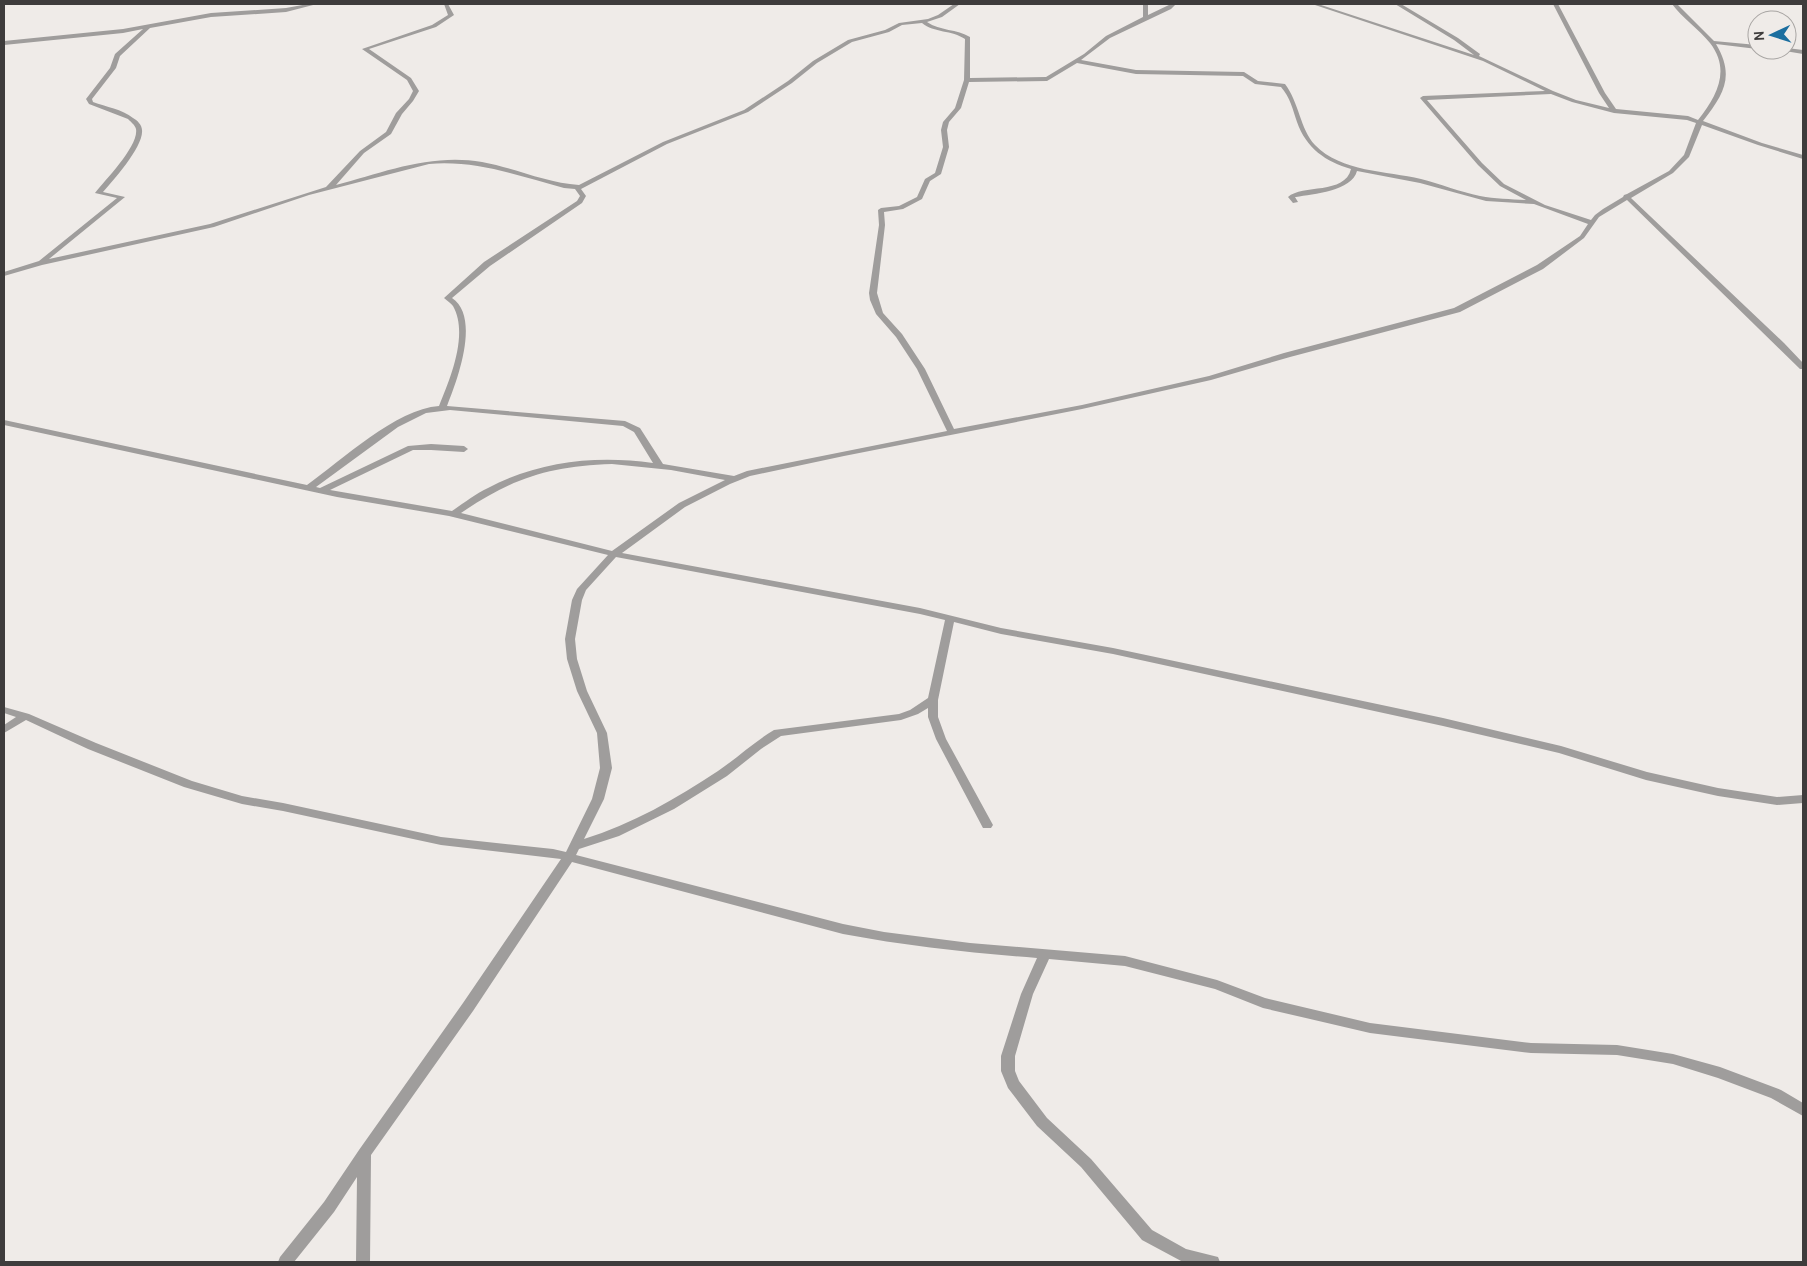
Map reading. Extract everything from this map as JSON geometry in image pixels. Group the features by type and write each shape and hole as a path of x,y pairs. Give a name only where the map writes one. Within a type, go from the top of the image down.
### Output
{"street":[{"path":"4,43 148,27 211,16 286,10 314,4"},
{"path":"328,189 362,152 389,133 400,113 416,91 409,79 365,50 440,23 451,14 446,4"},
{"path":"4,274 40,263 212,226 299,197 429,162 444,160 482,164 564,186 577,187 665,143 746,111 790,82 815,62 850,41 887,31 901,24 940,16 957,4"},
{"path":"1145,4 1146,18"},
{"path":"968,80 1047,79 1077,61 1108,37 1174,4"},
{"path":"1314,4 1485,60 1554,94 1590,106 1614,111 1678,116 1700,121 1760,144 1803,157"},
{"path":"1398,4 1456,39 1485,60"},
{"path":"1556,4 1614,111"},
{"path":"285,1262 329,1207 364,1154 468,1007 572,851 598,799 606,768 602,733 582,691 572,659 570,639 577,600 582,589 614,554 682,505 734,479 781,466 951,431 1082,407 1212,378 1306,350 1457,310 1469,305 1540,267 1582,237 1605,210 1626,196 1671,172 1687,156 1700,121 1712,108 1723,82 1724,71 1721,57 1712,42 1674,4"},
{"path":"923,21 930,26 954,32 968,38 968,80 958,108 946,122 944,130 946,147 938,174 927,180 920,198 901,208 881,210 882,225 873,293 880,314 900,336 921,369 951,431"},
{"path":"40,263 122,197 98,193 121,168 140,132 134,120 91,103 89,99 113,68 117,55 148,27"},
{"path":"1712,42 1747,46"},
{"path":"1077,61 1136,72 1246,74 1257,83 1283,85 1297,111 1304,135 1314,147 1329,159 1355,167 1414,179 1481,198 1536,202"},
{"path":"1529,101 1554,94"},
{"path":"1554,94 1423,98 1492,177 1502,185 1536,202 1592,223"},
{"path":"1295,202 1291,196 1329,188 1351,180 1355,167"},
{"path":"442,408 456,370 463,343 462,325 456,304 448,298 494,260 580,202 583,196 577,187"},
{"path":"1626,196 1670,241 1756,319 1803,367"},
{"path":"310,487 400,424 421,412 442,408 626,424 637,430 659,465"},
{"path":"4,423 323,490 454,514 614,554 793,586 950,618 1001,631 1113,651 1443,722 1560,750 1646,776 1718,792 1777,801 1803,799"},
{"path":"323,490 411,448 464,449"},
{"path":"454,514 492,489 551,466 588,460 659,465 734,479"},
{"path":"950,618 933,700 935,726 987,825"},
{"path":"4,710 25,716 92,746 188,784 242,800 441,841 553,853 572,851 658,814 724,772 765,739 778,733 901,717 914,712 933,700"},
{"path":"4,730 25,716"},
{"path":"572,851 843,929 970,948 1125,961 1217,985 1263,1003 1370,1028 1531,1048 1617,1050 1673,1059 1720,1073 1776,1094 1803,1110"},
{"path":"1045,955 1027,994 1008,1056 1008,1071 1013,1084 1042,1122 1086,1163 1147,1234 1181,1258 1213,1262"},
{"path":"363,1262 364,1154"}]}
